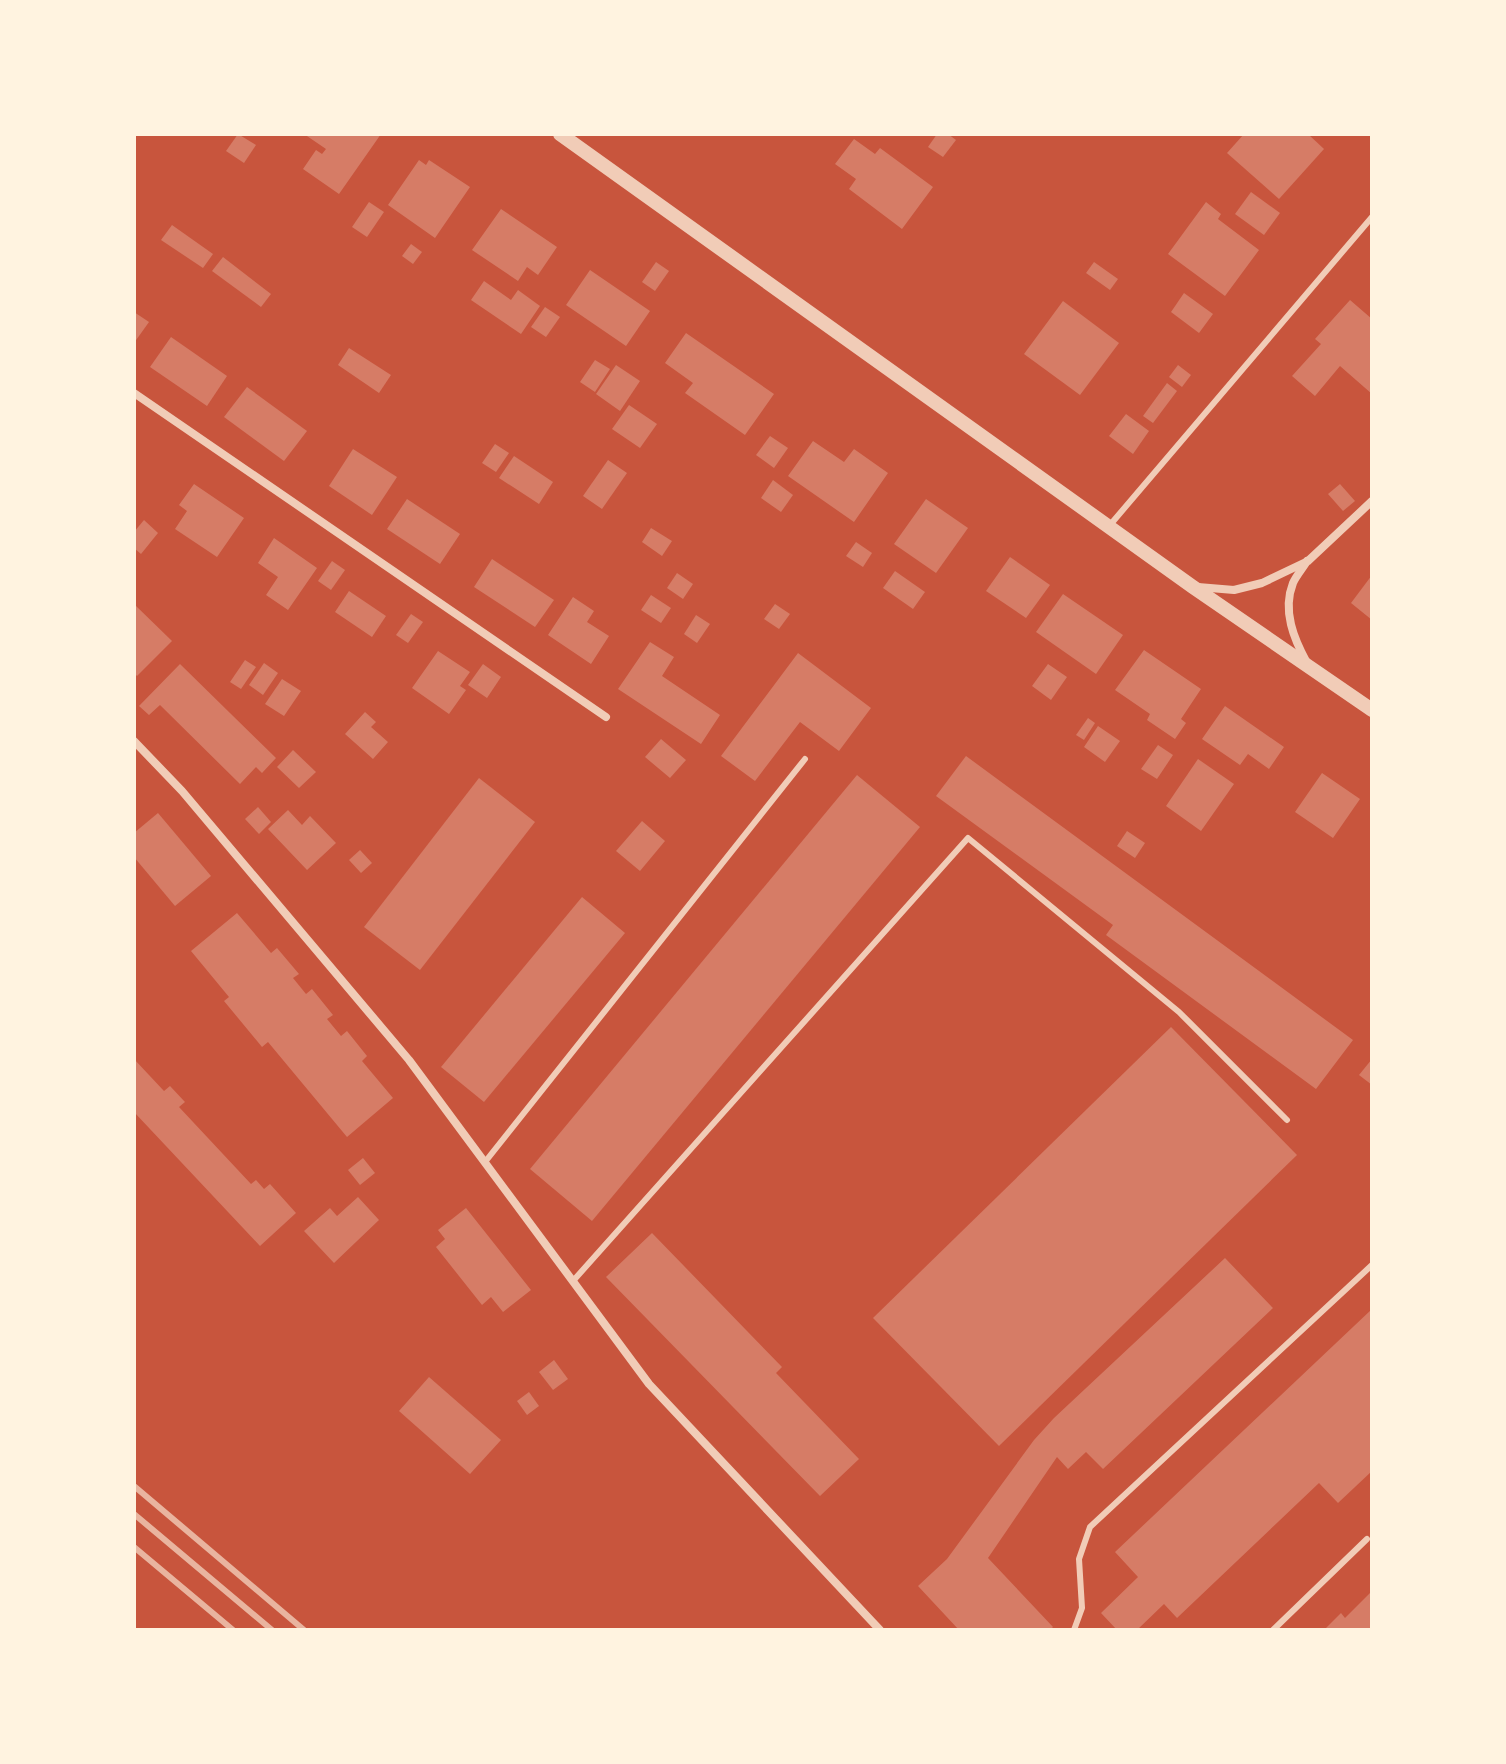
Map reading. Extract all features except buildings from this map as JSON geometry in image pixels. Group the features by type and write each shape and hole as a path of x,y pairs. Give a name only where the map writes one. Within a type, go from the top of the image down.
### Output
{"street":[{"path":"560,134 1193,587 1372,710"},
{"path":"134,393 606,717"},
{"path":"1309,667 1295,641 1287,608 1293,583 1308,561 1372,501"},
{"path":"1193,587 1234,590 1262,583 1308,561"},
{"path":"134,741 182,791 409,1060 649,1384 880,1630"}],"lane":[{"path":"1109,527 1372,217"},
{"path":"485,1162 805,759"},
{"path":"573,1281 968,838 1179,1012 1287,1120"},
{"path":"1074,1630 1082,1608 1079,1559 1090,1527 1372,1265"},
{"path":"1273,1630 1367,1539"}],"railway":[{"path":"134,1486 304,1630"},
{"path":"134,1514 272,1630"},
{"path":"134,1547 233,1630"}]}
